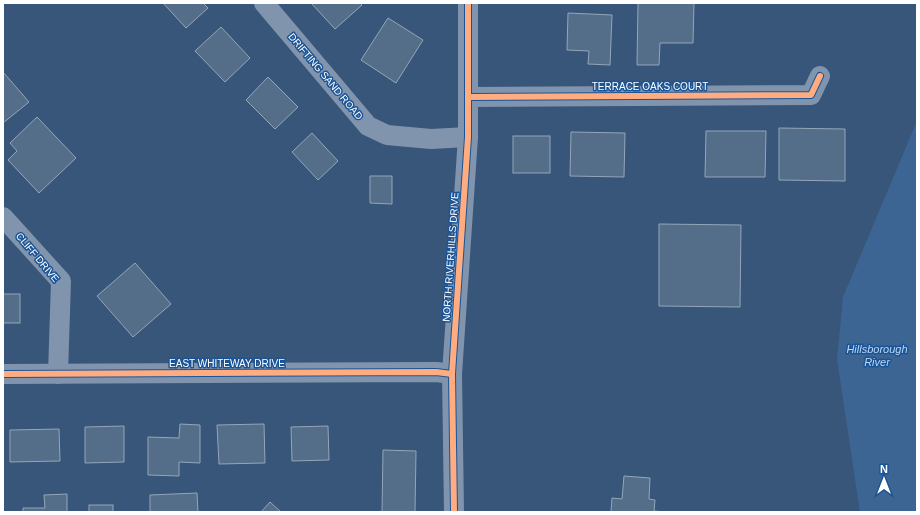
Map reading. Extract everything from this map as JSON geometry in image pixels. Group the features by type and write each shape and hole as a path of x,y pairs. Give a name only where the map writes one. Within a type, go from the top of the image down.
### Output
{"street":[{"name":"DRIFTING SAND ROAD","path":"264,3 368,126 387,135 431,139 468,137"},
{"name":"NORTH RIVERHILLS DRIVE","path":"454,512 452,374 468,137 468,3"},
{"name":"TERRACE OAKS COURT","path":"468,97 811,95 820,76"},
{"name":"CLIFF DRIVE","path":"3,217 61,281 58,374"},
{"name":"EAST WHITEWAY DRIVE","path":"3,374 436,372 452,374"}],"water":[{"name":"Hillsborough River","path":"917,121 917,512 860,512 837,359 843,297"}],"building":[{"path":"163,3 203,3 208,8 186,28"},
{"path":"311,3 360,3 362,5 335,29"},
{"path":"638,3 694,3 693,43 660,43 659,65 637,65"},
{"path":"568,13 612,15 610,65 588,64 589,51 567,50"},
{"path":"388,18 423,40 396,83 361,60"},
{"path":"221,27 250,58 225,82 195,51"},
{"path":"3,72 29,102 3,123"},
{"path":"268,77 298,107 275,129 246,100"},
{"path":"37,117 76,158 39,193 8,160 17,151 10,143"},
{"path":"779,128 845,129 845,181 779,180"},
{"path":"706,131 766,131 765,177 705,177"},
{"path":"571,132 625,133 624,177 570,176"},
{"path":"312,133 338,161 318,180 292,152"},
{"path":"513,136 550,136 550,173 513,173"},
{"path":"370,176 392,176 392,204 370,203"},
{"path":"659,224 741,225 740,307 659,306"},
{"path":"135,263 171,304 133,337 97,296"},
{"path":"3,294 20,294 20,323 3,323"},
{"path":"180,424 200,425 200,463 179,462 179,476 148,475 148,437 179,438"},
{"path":"264,424 265,463 219,464 217,425"},
{"path":"124,426 124,462 85,463 85,427"},
{"path":"328,426 329,460 292,461 291,427"},
{"path":"59,429 60,461 10,462 10,430"},
{"path":"383,450 416,451 415,512 382,512"},
{"path":"624,476 650,478 649,499 655,500 654,511 666,512 611,512 612,498 622,499"},
{"path":"197,493 198,512 150,512 150,495"},
{"path":"67,494 67,512 23,512 23,508 45,508 44,495"},
{"path":"270,502 281,512 261,512"},
{"path":"89,505 113,505 113,512 89,512"}],"cycle path":[{"path":"454,512 452,374 468,137 468,3"},
{"path":"469,97 811,95 820,76"},
{"path":"3,374 436,372 452,374"}]}
